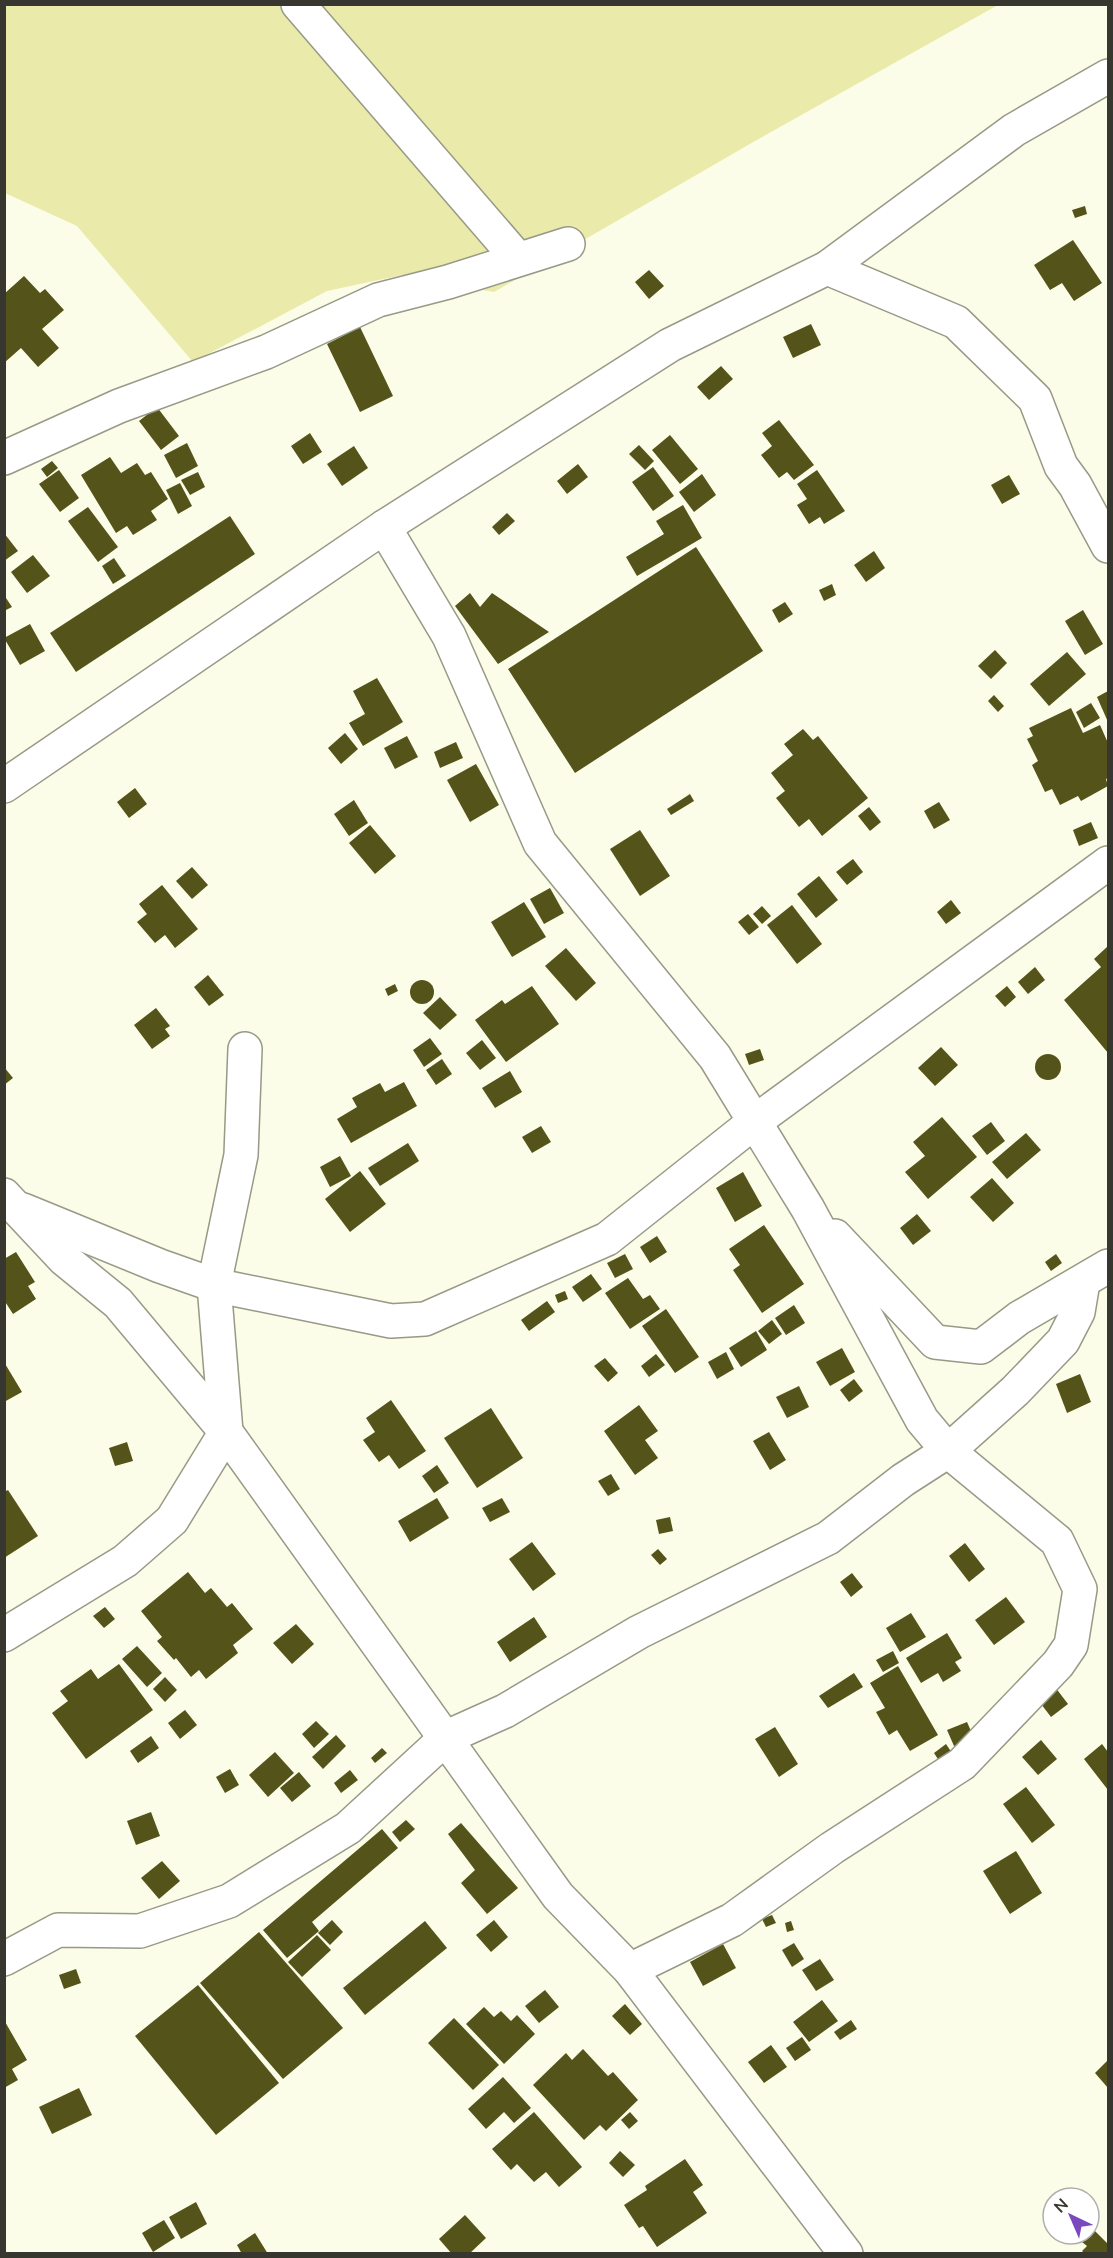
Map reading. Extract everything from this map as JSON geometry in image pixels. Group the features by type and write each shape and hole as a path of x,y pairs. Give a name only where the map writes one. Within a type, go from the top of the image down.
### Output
{"street":[{"path":"298,4 518,259"},
{"path":"4,786 384,527 670,345 827,268 1014,130 1108,76"},
{"path":"4,458 119,406 266,352 378,300 448,282 568,244"},
{"path":"827,268 956,322 1035,399 1061,466 1075,485 1108,546"},
{"path":"384,527 449,636 540,843 715,1057 753,1123 808,1209 922,1420 948,1451 1057,1541 1080,1589 1071,1644 1058,1664 962,1764 832,1848 732,1920 630,1970"},
{"path":"8,1200 160,1266 214,1285 391,1322 425,1319 607,1239 753,1123 1108,863"},
{"path":"4,1635 125,1561 172,1520 226,1432 214,1285 241,1155 245,1049"},
{"path":"8,1200 64,1259 118,1303 226,1432 447,1737 558,1896 630,1970 846,2253"},
{"path":"808,1209 934,1342 981,1347 1019,1318 1096,1274"},
{"path":"4,1959 57,1930 140,1931 229,1901 348,1828 447,1737 505,1711 639,1632 828,1538 903,1480 948,1451 1015,1390 1063,1341 1096,1274"}],"green space":[{"path":"5,5 998,5 755,141 494,292 402,275 327,291 193,362 77,226 5,193"}],"building":[{"path":"1085,206 1087,214 1075,218 1072,210"},
{"path":"1073,240 1102,283 1074,301 1062,283 1050,290 1034,265"},
{"path":"649,270 664,286 649,299 635,282"},
{"path":"24,276 40,293 45,289 64,310 42,329 59,348 38,367 21,348 4,363 4,294"},
{"path":"811,324 821,345 793,358 783,337"},
{"path":"360,327 393,396 360,412 327,344"},
{"path":"721,366 733,379 709,400 697,387"},
{"path":"157,407 179,436 161,450 139,421"},
{"path":"779,420 814,465 794,480 787,472 779,478 761,455 772,446 762,433"},
{"path":"310,433 322,452 303,464 291,446"},
{"path":"670,435 698,469 680,484 652,450"},
{"path":"187,443 198,466 176,478 164,455"},
{"path":"639,445 654,461 645,470 629,454"},
{"path":"354,446 368,468 342,486 327,464"},
{"path":"110,457 121,473 137,463 145,475 151,472 168,499 151,511 157,520 133,535 127,526 116,533 81,475"},
{"path":"52,461 58,468 47,477 41,469"},
{"path":"578,464 588,477 567,494 557,481"},
{"path":"653,467 674,496 653,511 632,482"},
{"path":"59,470 79,498 60,512 39,484"},
{"path":"817,470 845,511 824,524 820,517 809,524 797,505 807,499 797,484"},
{"path":"198,472 205,487 190,495 181,480"},
{"path":"702,474 716,495 694,512 679,492"},
{"path":"1009,475 1020,494 1002,504 991,485"},
{"path":"180,483 192,506 178,514 166,490"},
{"path":"683,505 702,538 637,576 626,557 664,534 656,521"},
{"path":"88,507 118,547 98,562 68,521"},
{"path":"507,513 515,521 499,535 492,527"},
{"path":"230,516 255,554 76,672 50,633"},
{"path":"4,533 18,551 4,561"},
{"path":"696,547 763,651 575,773 508,669"},
{"path":"874,551 885,568 866,582 854,565"},
{"path":"33,555 50,576 27,593 11,572"},
{"path":"114,558 126,576 113,584 102,566"},
{"path":"832,584 836,595 824,601 819,590"},
{"path":"470,593 480,607 492,593 549,632 498,664 455,606"},
{"path":"4,595 12,607 4,611"},
{"path":"785,602 793,614 779,623 772,610"},
{"path":"1083,610 1103,644 1085,655 1065,621"},
{"path":"30,624 45,651 20,665 4,638"},
{"path":"995,650 1007,663 991,679 978,666"},
{"path":"1067,652 1086,674 1049,706 1030,684"},
{"path":"377,678 403,722 363,746 349,723 365,714 353,691"},
{"path":"1108,691 1108,722 1097,697"},
{"path":"994,695 1004,706 998,712 988,701"},
{"path":"1091,703 1100,718 1084,728 1076,712"},
{"path":"1071,708 1083,733 1100,725 1108,743 1108,778 1106,779 1108,786 1081,801 1078,796 1060,805 1052,789 1045,792 1032,765 1038,761 1027,739 1033,736 1029,728"},
{"path":"803,729 813,740 818,736 868,798 822,836 809,819 799,827 776,798 785,791 771,773 793,755 784,744"},
{"path":"345,733 358,749 341,764 328,748"},
{"path":"407,736 418,757 395,769 384,748"},
{"path":"456,742 463,758 440,768 434,752"},
{"path":"476,764 499,805 470,822 447,780"},
{"path":"135,788 147,804 129,818 117,802"},
{"path":"690,794 694,801 671,815 667,809"},
{"path":"354,800 368,823 349,836 334,814"},
{"path":"939,802 950,820 934,829 924,811"},
{"path":"869,807 881,822 870,831 858,816"},
{"path":"1091,822 1098,838 1079,846 1073,830"},
{"path":"370,825 396,856 375,874 349,843"},
{"path":"640,830 670,876 640,896 610,849"},
{"path":"853,859 863,872 847,885 836,872"},
{"path":"192,867 208,885 192,899 176,881"},
{"path":"819,876 838,900 816,918 797,894"},
{"path":"162,885 198,929 175,948 165,935 155,943 137,922 147,914 139,904"},
{"path":"550,888 564,913 544,924 530,899"},
{"path":"951,900 961,913 946,924 937,912"},
{"path":"524,902 546,937 512,957 491,922"},
{"path":"792,905 822,944 797,964 767,925"},
{"path":"762,906 771,916 762,924 753,914"},
{"path":"748,914 759,927 749,935 738,922"},
{"path":"1108,946 1108,1053 1064,1000 1101,967 1094,959"},
{"path":"566,948 596,983 576,1001 545,966"},
{"path":"1035,967 1045,980 1028,994 1018,982"},
{"path":"208,975 224,995 209,1006 194,987"},
{"path":"417,980 427,980 434,987 434,997 427,1004 417,1004 410,997 410,987"},
{"path":"395,984 398,991 388,996 385,989"},
{"path":"532,986 559,1024 506,1062 475,1020 502,1000 505,1004"},
{"path":"1007,986 1016,997 1005,1007 995,996"},
{"path":"440,997 457,1015 440,1030 423,1013"},
{"path":"156,1008 170,1026 165,1029 170,1036 152,1049 134,1025"},
{"path":"430,1038 442,1054 424,1067 413,1050"},
{"path":"482,1040 496,1058 480,1070 466,1053"},
{"path":"941,1047 958,1065 935,1086 918,1068"},
{"path":"760,1049 764,1060 749,1065 745,1054"},
{"path":"1048,1054 1057,1058 1061,1067 1057,1076 1048,1080 1039,1076 1035,1067 1039,1058"},
{"path":"442,1059 452,1074 436,1085 426,1070"},
{"path":"4,1067 13,1078 4,1085"},
{"path":"510,1071 522,1092 495,1108 482,1088"},
{"path":"404,1082 417,1106 351,1143 337,1119 357,1107 352,1098 380,1083 385,1092"},
{"path":"942,1117 977,1157 928,1199 905,1172 925,1156 913,1142"},
{"path":"991,1122 1005,1141 987,1155 972,1136"},
{"path":"541,1126 551,1142 532,1153 522,1137"},
{"path":"1026,1133 1041,1150 1007,1179 992,1162"},
{"path":"408,1143 419,1161 380,1186 368,1168"},
{"path":"340,1156 351,1176 330,1187 320,1167"},
{"path":"360,1171 386,1204 350,1232 325,1199"},
{"path":"743,1172 762,1206 735,1222 716,1188"},
{"path":"992,1178 1014,1203 993,1222 970,1197"},
{"path":"917,1214 931,1231 913,1245 900,1228"},
{"path":"764,1225 804,1284 762,1313 733,1270 740,1265 729,1249"},
{"path":"657,1236 667,1252 650,1263 640,1247"},
{"path":"16,1252 35,1282 28,1286 36,1299 13,1314 4,1300 4,1259"},
{"path":"625,1254 633,1269 615,1278 607,1263"},
{"path":"1056,1254 1062,1263 1051,1271 1045,1262"},
{"path":"591,1274 602,1289 583,1302 572,1287"},
{"path":"628,1278 643,1299 650,1295 660,1309 630,1329 605,1293"},
{"path":"565,1291 568,1299 558,1303 555,1295"},
{"path":"547,1301 555,1312 529,1331 521,1320"},
{"path":"794,1305 805,1323 786,1335 775,1318"},
{"path":"666,1309 699,1357 675,1373 642,1326"},
{"path":"772,1320 782,1334 769,1344 758,1331"},
{"path":"756,1331 767,1350 741,1367 729,1348"},
{"path":"842,1348 855,1372 830,1386 816,1362"},
{"path":"726,1352 734,1369 717,1379 708,1362"},
{"path":"656,1354 665,1365 649,1377 641,1366"},
{"path":"605,1358 618,1373 608,1382 594,1366"},
{"path":"4,1362 22,1392 4,1402"},
{"path":"1080,1374 1091,1402 1067,1413 1056,1384"},
{"path":"854,1379 863,1391 849,1402 840,1390"},
{"path":"799,1386 809,1407 787,1418 776,1397"},
{"path":"391,1400 426,1451 399,1469 389,1455 379,1462 363,1440 375,1432 366,1418"},
{"path":"639,1405 658,1431 645,1440 658,1458 635,1475 604,1431"},
{"path":"491,1408 523,1458 477,1488 444,1438"},
{"path":"769,1432 786,1460 770,1470 753,1441"},
{"path":"127,1442 133,1461 115,1466 109,1448"},
{"path":"437,1465 449,1483 434,1493 422,1476"},
{"path":"611,1474 620,1489 608,1496 598,1481"},
{"path":"8,1490 38,1536 4,1558 4,1492"},
{"path":"437,1498 449,1518 410,1542 398,1521"},
{"path":"502,1498 510,1512 490,1522 482,1508"},
{"path":"670,1517 673,1531 659,1534 656,1520"},
{"path":"532,1542 556,1574 533,1591 509,1559"},
{"path":"965,1543 985,1569 969,1582 949,1556"},
{"path":"658,1549 667,1559 660,1565 651,1555"},
{"path":"188,1572 205,1593 211,1588 227,1607 232,1603 253,1629 233,1645 238,1653 206,1679 199,1670 191,1677 176,1658 174,1660 157,1641 162,1637 141,1611"},
{"path":"852,1573 863,1587 851,1597 840,1582"},
{"path":"1006,1597 1025,1622 994,1645 975,1620"},
{"path":"105,1607 115,1619 104,1628 93,1616"},
{"path":"911,1613 926,1637 900,1652 886,1628"},
{"path":"534,1617 547,1637 510,1662 497,1642"},
{"path":"296,1624 314,1644 292,1664 273,1643"},
{"path":"947,1633 962,1658 955,1662 961,1671 943,1682 938,1673 921,1683 906,1658"},
{"path":"137,1646 162,1673 147,1687 122,1659"},
{"path":"893,1651 899,1663 883,1672 876,1660"},
{"path":"119,1664 153,1710 86,1759 52,1713 68,1701 60,1691 91,1669 98,1679"},
{"path":"898,1666 938,1735 910,1751 897,1730 889,1735 876,1712 885,1708 870,1683"},
{"path":"854,1673 863,1687 828,1708 819,1696"},
{"path":"165,1677 177,1690 165,1702 153,1689"},
{"path":"1055,1687 1068,1704 1051,1717 1038,1700"},
{"path":"185,1710 197,1725 180,1739 168,1723"},
{"path":"316,1721 329,1734 314,1748 302,1734"},
{"path":"967,1722 974,1738 954,1746 947,1730"},
{"path":"775,1727 798,1764 779,1777 755,1739"},
{"path":"336,1735 346,1746 323,1769 312,1757"},
{"path":"151,1736 159,1748 138,1763 130,1751"},
{"path":"1041,1740 1057,1759 1038,1775 1022,1757"},
{"path":"946,1744 956,1759 943,1767 934,1753"},
{"path":"1102,1744 1108,1752 1108,1790 1084,1759"},
{"path":"382,1748 387,1753 375,1763 371,1758"},
{"path":"275,1752 294,1773 268,1797 249,1775"},
{"path":"230,1769 239,1785 225,1793 216,1777"},
{"path":"350,1770 358,1780 341,1793 334,1783"},
{"path":"299,1772 311,1786 292,1802 280,1788"},
{"path":"1026,1787 1055,1825 1032,1843 1003,1804"},
{"path":"151,1812 160,1836 136,1845 127,1821"},
{"path":"406,1820 415,1829 400,1842 392,1832"},
{"path":"461,1823 518,1888 487,1914 461,1883 475,1870 448,1834"},
{"path":"382,1829 398,1848 312,1922 319,1931 287,1958 263,1930"},
{"path":"1016,1851 1042,1893 1010,1914 983,1871"},
{"path":"162,1861 180,1881 159,1899 141,1878"},
{"path":"772,1915 776,1923 766,1927 762,1919"},
{"path":"332,1920 343,1932 330,1945 318,1933"},
{"path":"494,1920 508,1937 491,1952 476,1935"},
{"path":"425,1921 447,1948 365,2015 343,1988"},
{"path":"791,1921 794,1930 787,1932 785,1923"},
{"path":"259,1932 343,2028 283,2079 200,1983"},
{"path":"317,1935 331,1950 302,1977 288,1962"},
{"path":"794,1943 804,1959 792,1967 782,1950"},
{"path":"723,1944 736,1968 703,1986 690,1962"},
{"path":"820,1959 834,1980 816,1991 802,1970"},
{"path":"76,1969 81,1983 64,1989 59,1975"},
{"path":"198,1985 279,2083 216,2135 135,2036"},
{"path":"545,1990 559,2007 539,2023 525,2006"},
{"path":"822,2000 838,2021 809,2042 793,2022"},
{"path":"625,2004 642,2024 630,2035 612,2016"},
{"path":"484,2007 494,2017 501,2011 511,2021 517,2015 535,2034 504,2064 466,2024"},
{"path":"454,2018 499,2065 473,2090 428,2043"},
{"path":"4,2020 27,2060 12,2069 18,2080 4,2088"},
{"path":"851,2020 857,2029 840,2040 834,2032"},
{"path":"802,2037 811,2050 795,2061 786,2048"},
{"path":"771,2045 787,2067 764,2083 748,2062"},
{"path":"583,2049 608,2076 613,2072 638,2100 606,2131 600,2125 584,2140 533,2085 566,2053 572,2060"},
{"path":"1108,2060 1108,2088 1095,2073"},
{"path":"503,2077 531,2108 514,2123 504,2112 486,2129 468,2109"},
{"path":"79,2088 92,2115 52,2134 39,2107"},
{"path":"534,2112 582,2167 559,2187 546,2172 534,2182 517,2164 511,2170 492,2149"},
{"path":"630,2112 638,2121 629,2129 621,2120"},
{"path":"620,2151 635,2165 623,2177 609,2163"},
{"path":"685,2159 703,2185 693,2192 707,2213 657,2247 643,2226 639,2228 624,2205 647,2190 645,2186"},
{"path":"196,2202 207,2224 181,2239 169,2217"},
{"path":"465,2215 486,2238 469,2254 452,2254 439,2239"},
{"path":"164,2220 175,2238 153,2252 142,2233"},
{"path":"255,2233 268,2254 242,2254 237,2245"},
{"path":"1101,2237 1108,2244 1108,2254 1085,2254 1082,2251 1087,2246 1101,2246"}]}
